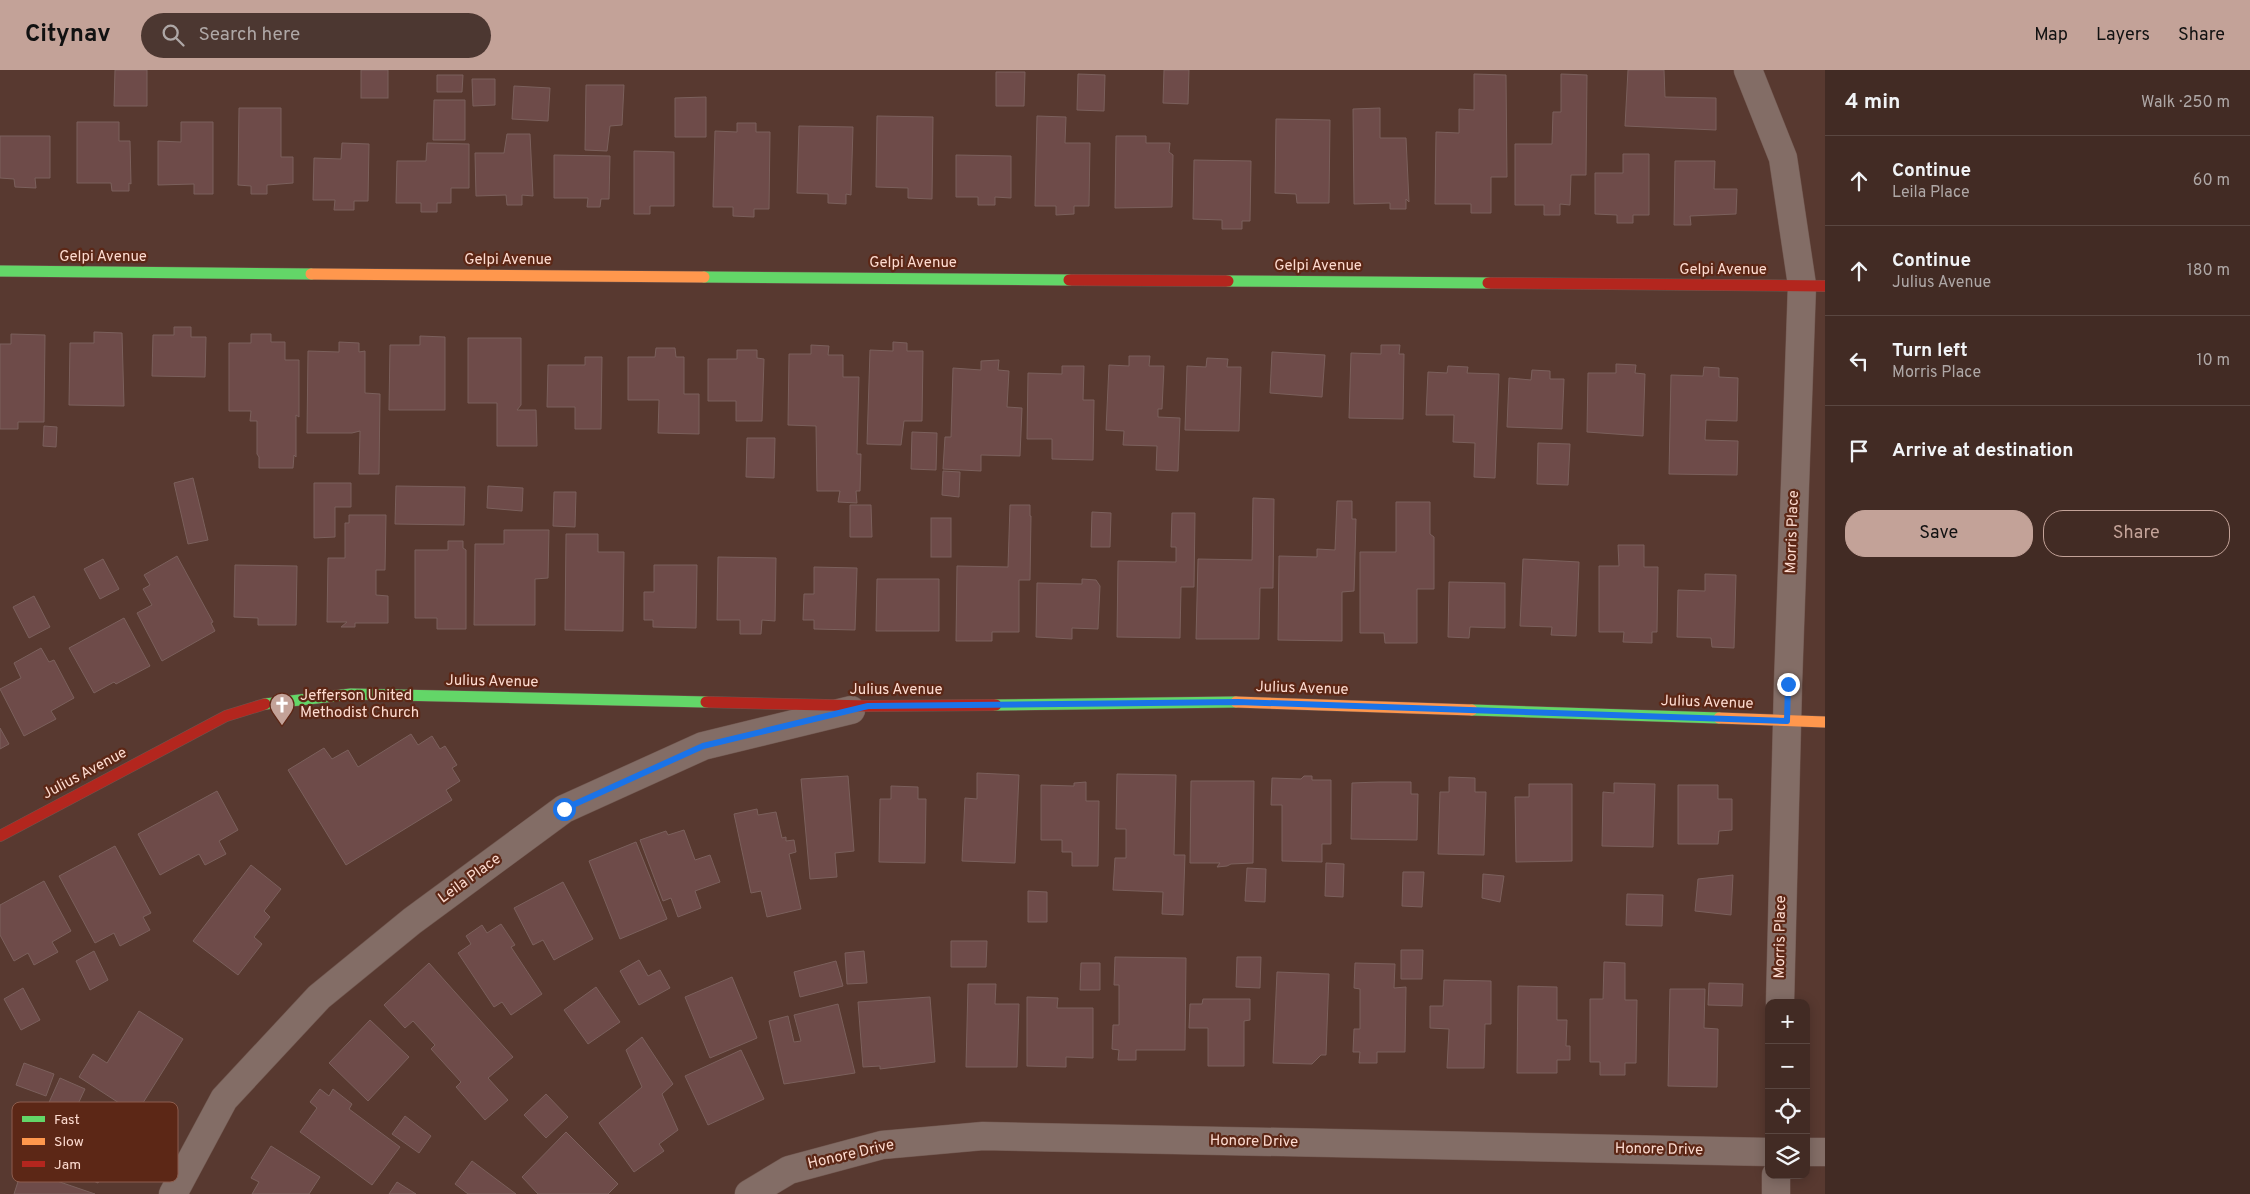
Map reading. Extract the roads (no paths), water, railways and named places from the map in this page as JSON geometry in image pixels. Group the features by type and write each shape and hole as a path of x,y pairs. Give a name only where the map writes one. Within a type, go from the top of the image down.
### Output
{"street":[{"name":"Morris Place","path":"1748,70 1783,158 1814,285 1787,721 1780,999"},
{"name":"Gelpi Avenue","path":"0,270 1814,285"},
{"name":"Julius Avenue","path":"0,836 226,716 263,704 351,694 868,706 1238,702 1825,722"},
{"name":"Leila Place","path":"173,1194 224,1099 319,997 412,921 564,809 703,746 868,706"},
{"name":"Honore Drive","path":"749,1194 789,1170 882,1145 983,1136 1765,1152"},
{"path":"1810,1152 1825,1152"},
{"path":"1776,1179 1776,1194"}],"place":[{"name":"Jefferson United Methodist Church","path":"282,726"}]}
